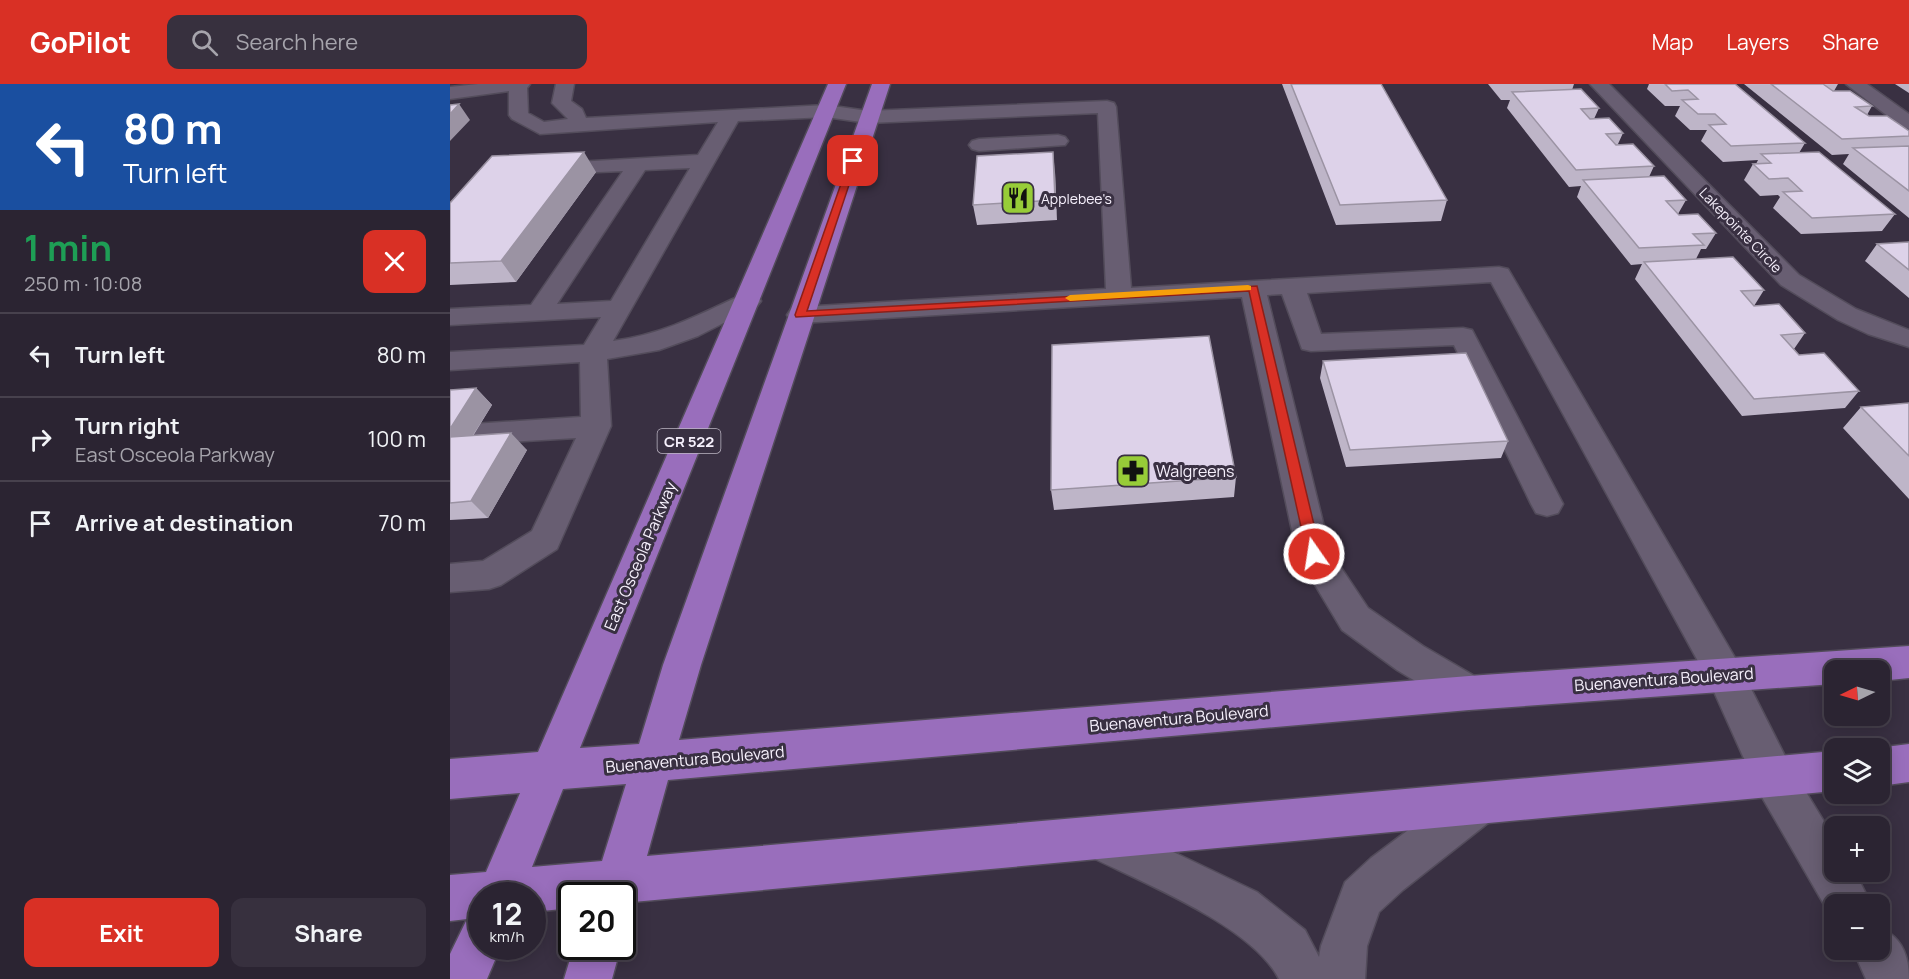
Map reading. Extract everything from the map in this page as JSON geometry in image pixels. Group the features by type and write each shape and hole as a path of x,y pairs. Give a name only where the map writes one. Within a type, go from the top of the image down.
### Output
{"main road":[{"name":"East Osceola Parkway","path":"504,882 837,84"},
{"path":"617,882 682,665 881,84"},
{"name":"Buenaventura Boulevard","path":"450,778 1469,693 1909,662"},
{"path":"1890,765 1909,764"},
{"path":"636,887 1098,837 1824,772"},
{"path":"450,898 468,897"},
{"path":"464,979 472,960"},
{"path":"588,979 594,960"}],"street":[{"path":"450,93 520,84 516,99 519,116 540,128 826,111 868,117 1107,107 1119,295"},
{"path":"565,84 561,104 575,113 579,124"},
{"name":"Lakepointe Circle","path":"1599,84 1790,279 1814,297 1849,317 1909,339"},
{"path":"1855,84 1909,123"},
{"path":"450,578 489,575 544,540 596,426 592,353 730,116"},
{"path":"979,144 1058,141"},
{"path":"531,169 705,161"},
{"path":"538,313 638,164"},
{"path":"800,315 1499,274 1725,675 1774,778 1843,894"},
{"path":"1292,286 1311,343 1463,336 1547,504"},
{"path":"1253,288 1314,554 1355,619 1410,658 1469,693"},
{"path":"450,361 592,353 650,344 688,330 748,301"},
{"path":"450,317 619,308"},
{"path":"474,434 596,426"},
{"path":"1341,979 1344,946 1361,898 1387,874 1478,804"},
{"path":"1098,837 1241,908 1288,947 1305,979"},
{"path":"1882,960 1893,979"}],"building":[{"path":"1291,84 1381,84 1447,200 1340,205"},
{"path":"1665,84 1735,84 1805,143 1731,146 1709,125 1726,124 1715,114 1698,114 1682,100 1698,99 1688,90 1672,91"},
{"path":"1771,84 1823,84 1833,91 1850,91 1872,106 1855,107 1869,116 1887,116 1909,131 1909,136 1842,139"},
{"path":"1581,89 1599,108 1581,109 1590,119 1609,118 1623,133 1606,134 1616,145 1633,144 1654,166 1576,170 1512,92"},
{"path":"459,104 450,114 450,105"},
{"path":"1909,146 1909,191 1853,148"},
{"path":"584,152 501,261 450,263 450,203 492,156"},
{"path":"1053,152 1055,200 973,205 977,156"},
{"path":"1819,152 1895,214 1812,218 1783,192 1802,191 1788,178 1769,179 1753,164 1771,163 1761,154"},
{"path":"1664,176 1686,200 1666,201 1679,215 1698,214 1716,233 1693,234 1704,245 1639,248 1583,180"},
{"path":"1909,242 1909,270 1877,244"},
{"path":"1733,257 1764,290 1741,291 1754,306 1779,304 1805,333 1781,335 1799,355 1824,353 1859,391 1754,399 1644,262"},
{"name":"Walgreens","path":"1209,336 1236,477 1051,490 1052,345"},
{"path":"1466,353 1508,441 1350,450 1323,361"},
{"path":"476,388 450,429 450,390"},
{"path":"1909,403 1909,456 1861,407"},
{"path":"511,433 471,501 450,503 450,437"}],"slow traffic":[{"path":"1070,298 1248,288"}],"place":[{"name":"Applebee's","path":"1018,198"},
{"name":"Walgreens","path":"1133,471"}],"route":[{"path":"853,161 800,315 1253,288 1314,554"}]}
